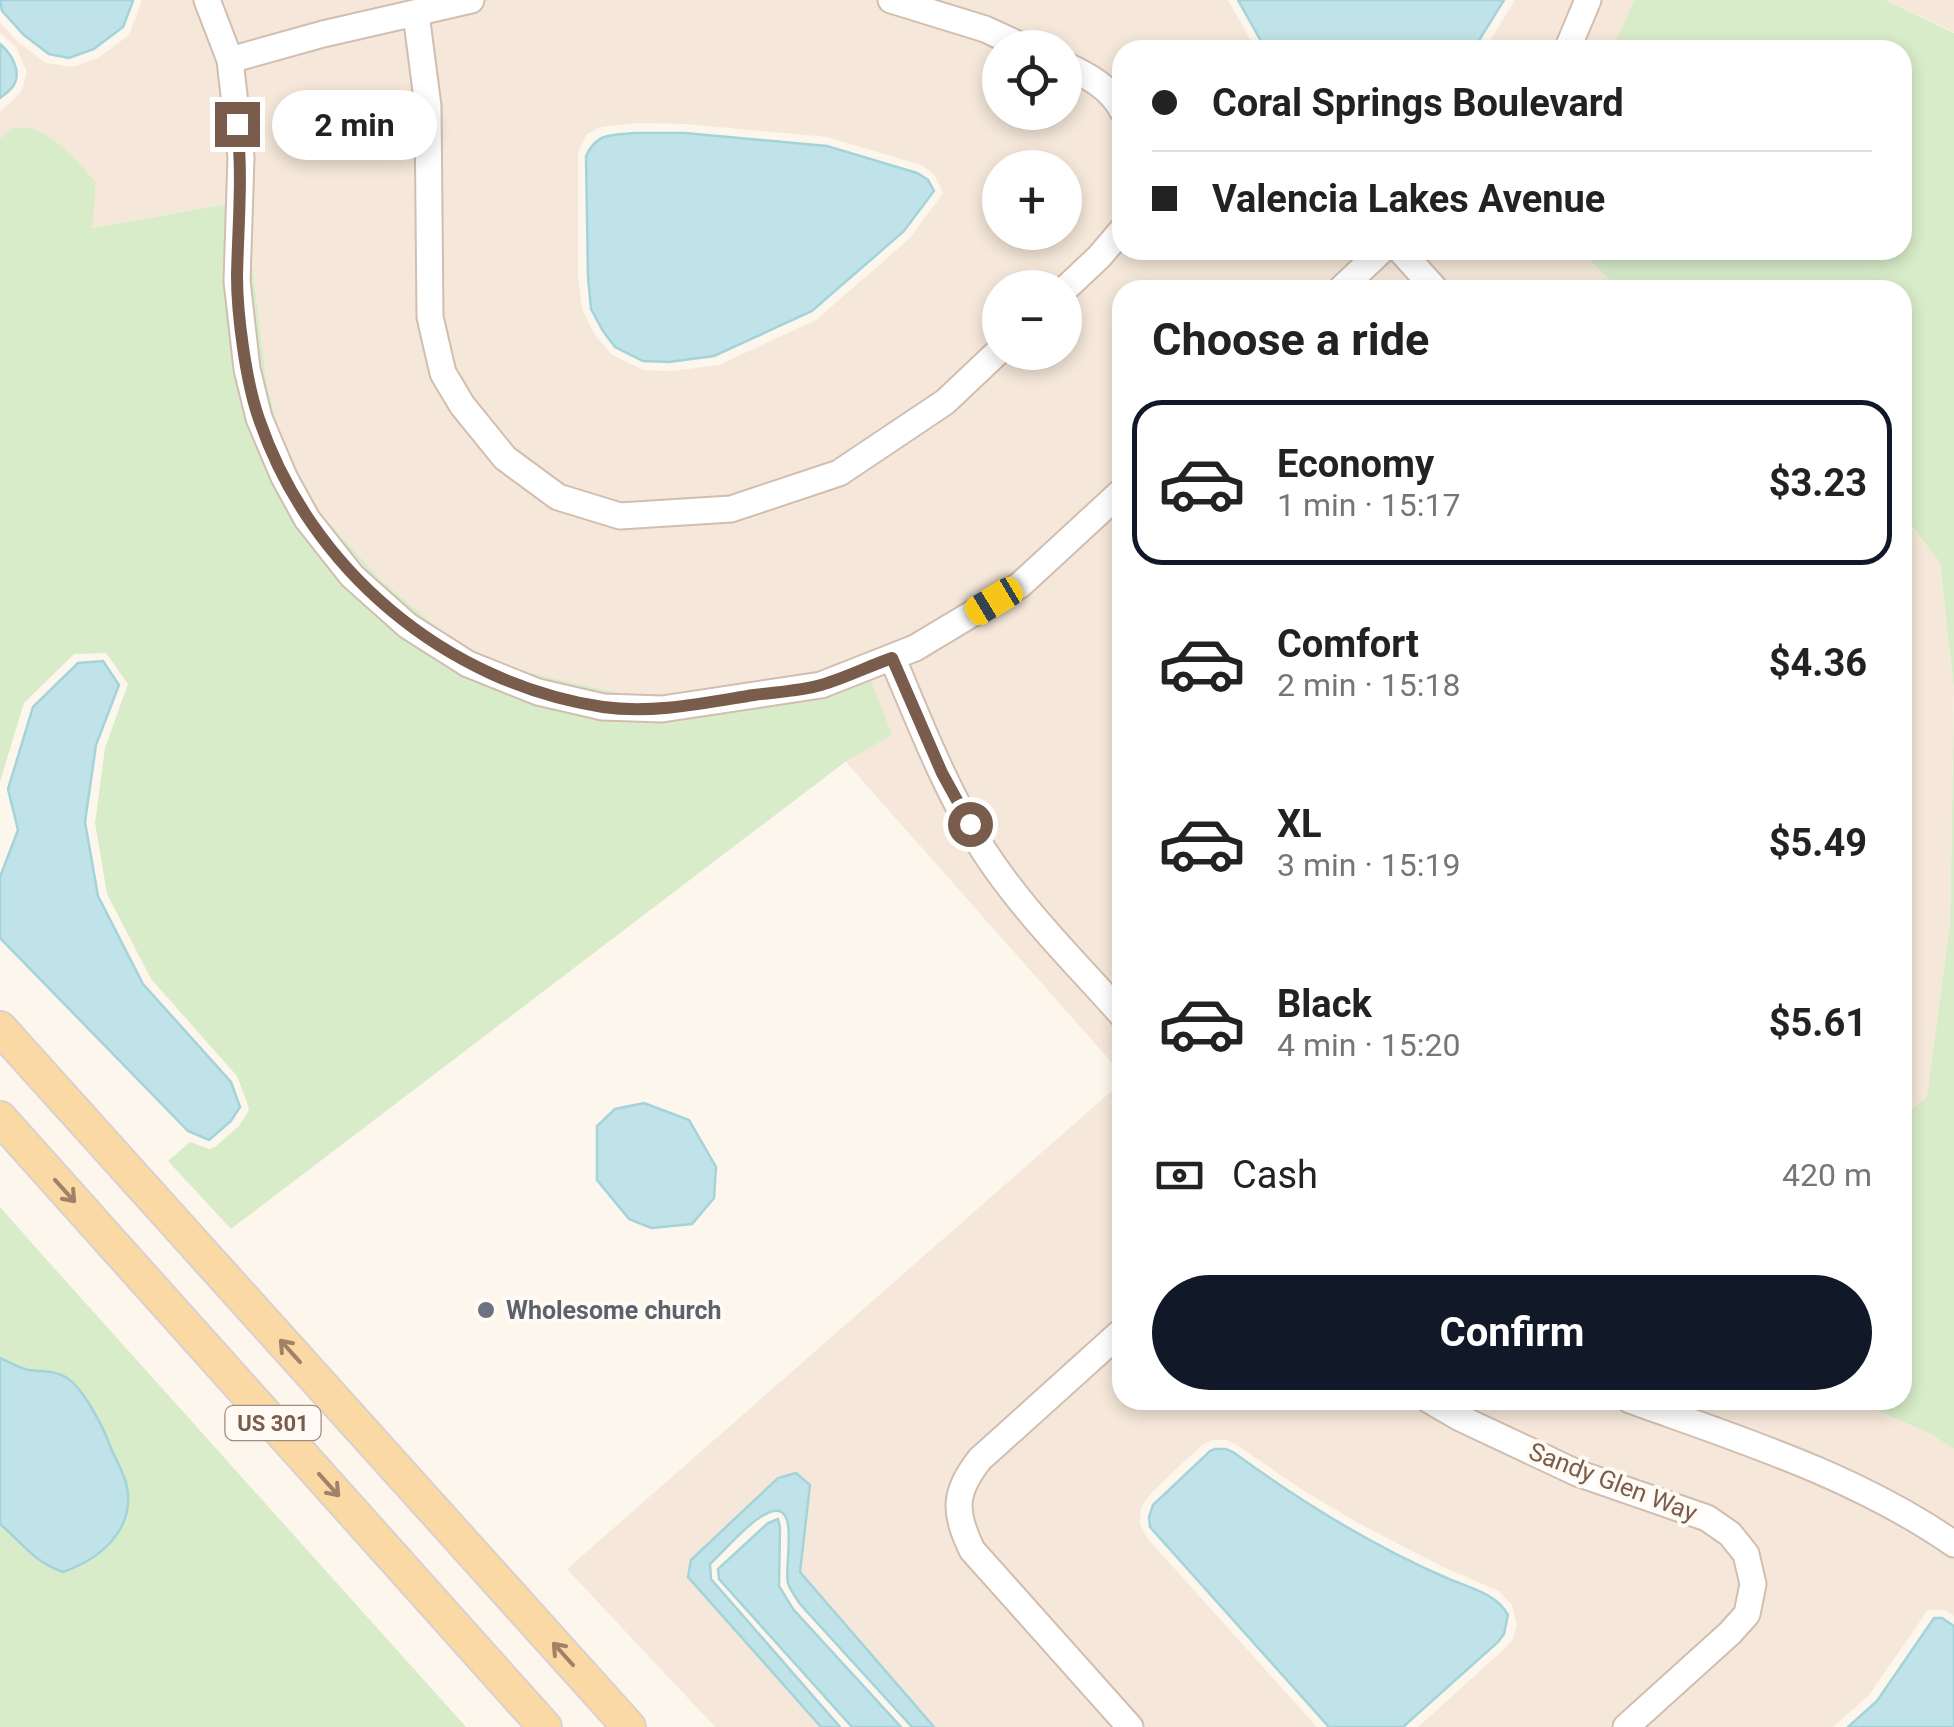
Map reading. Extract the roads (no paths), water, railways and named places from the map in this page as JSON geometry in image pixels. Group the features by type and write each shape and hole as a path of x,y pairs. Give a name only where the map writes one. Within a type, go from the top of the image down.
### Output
{"main road":[{"name":"US 301","path":"0,1028 628,1727"},
{"name":"US 301","path":"0,1118 545,1727"}],"street":[{"path":"206,0 230,60 241,156 237,281 247,369 259,418 307,519 352,576 408,626 468,664 538,692 604,707 662,709 821,685 915,648 1020,585 1112,500"},
{"path":"230,60 471,0"},
{"path":"891,0 987,30"},
{"path":"1571,40 1588,0"},
{"path":"416,14 428,106 430,317 443,373 462,405 505,458 558,497 620,516 731,510 839,473 945,402 982,367"},
{"path":"1082,73 1112,96"},
{"path":"1082,273 1112,242"},
{"path":"1350,280 1372,260"},
{"path":"1409,260 1427,280"},
{"path":"892,658 942,773 984,850 1021,902 1112,1004"},
{"path":"1112,1340 964,1478 959,1500 960,1526 972,1550 1130,1727"},
{"name":"Sandy Glen Way","path":"1446,1410 1577,1473 1707,1518 1730,1534 1746,1554 1753,1584 1747,1614 1730,1634 1626,1727"},
{"path":"1658,1410 1851,1484 1954,1544"}],"water":[{"path":"0,0 133,1 123,27 94,49 69,58 49,54 24,35 2,11"},
{"path":"1238,0 1504,0 1479,40 1260,40"},
{"path":"0,44 11,57 17,74 14,85 0,98"},
{"path":"636,133 685,133 827,146 917,173 928,180 934,191 904,231 812,311 714,356 643,361 615,347 603,331 591,309 588,277 586,156 600,139"},
{"path":"103,661 119,685 96,745 85,822 98,896 143,984 231,1082 240,1107 231,1121 209,1140 188,1131 0,938 0,877 18,830 8,789 33,707 78,663"},
{"path":"644,1103 689,1120 716,1167 714,1198 692,1224 651,1228 629,1219 597,1180 597,1126 615,1109"},
{"path":"0,1358 25,1369 58,1374 73,1383 97,1417 126,1481 126,1517 112,1541 90,1559 63,1572 35,1557 0,1524"},
{"path":"1215,1449 1233,1452 1364,1537 1490,1597 1508,1615 1504,1634 1403,1727 1329,1727 1150,1527 1153,1505"},
{"path":"796,1473 810,1485 800,1572 934,1727 912,1727 800,1604 788,1583 789,1533 783,1513 775,1511 762,1516 742,1532 710,1564 711,1579 840,1727 821,1727 688,1577 691,1560 778,1478"},
{"path":"778,1519 779,1586 793,1609 901,1727 852,1727 719,1579 718,1569 768,1523"},
{"path":"1934,1618 1954,1626 1954,1727 1848,1727 1877,1701"}],"place":[{"name":"Wholesome church","path":"486,1310"}]}
